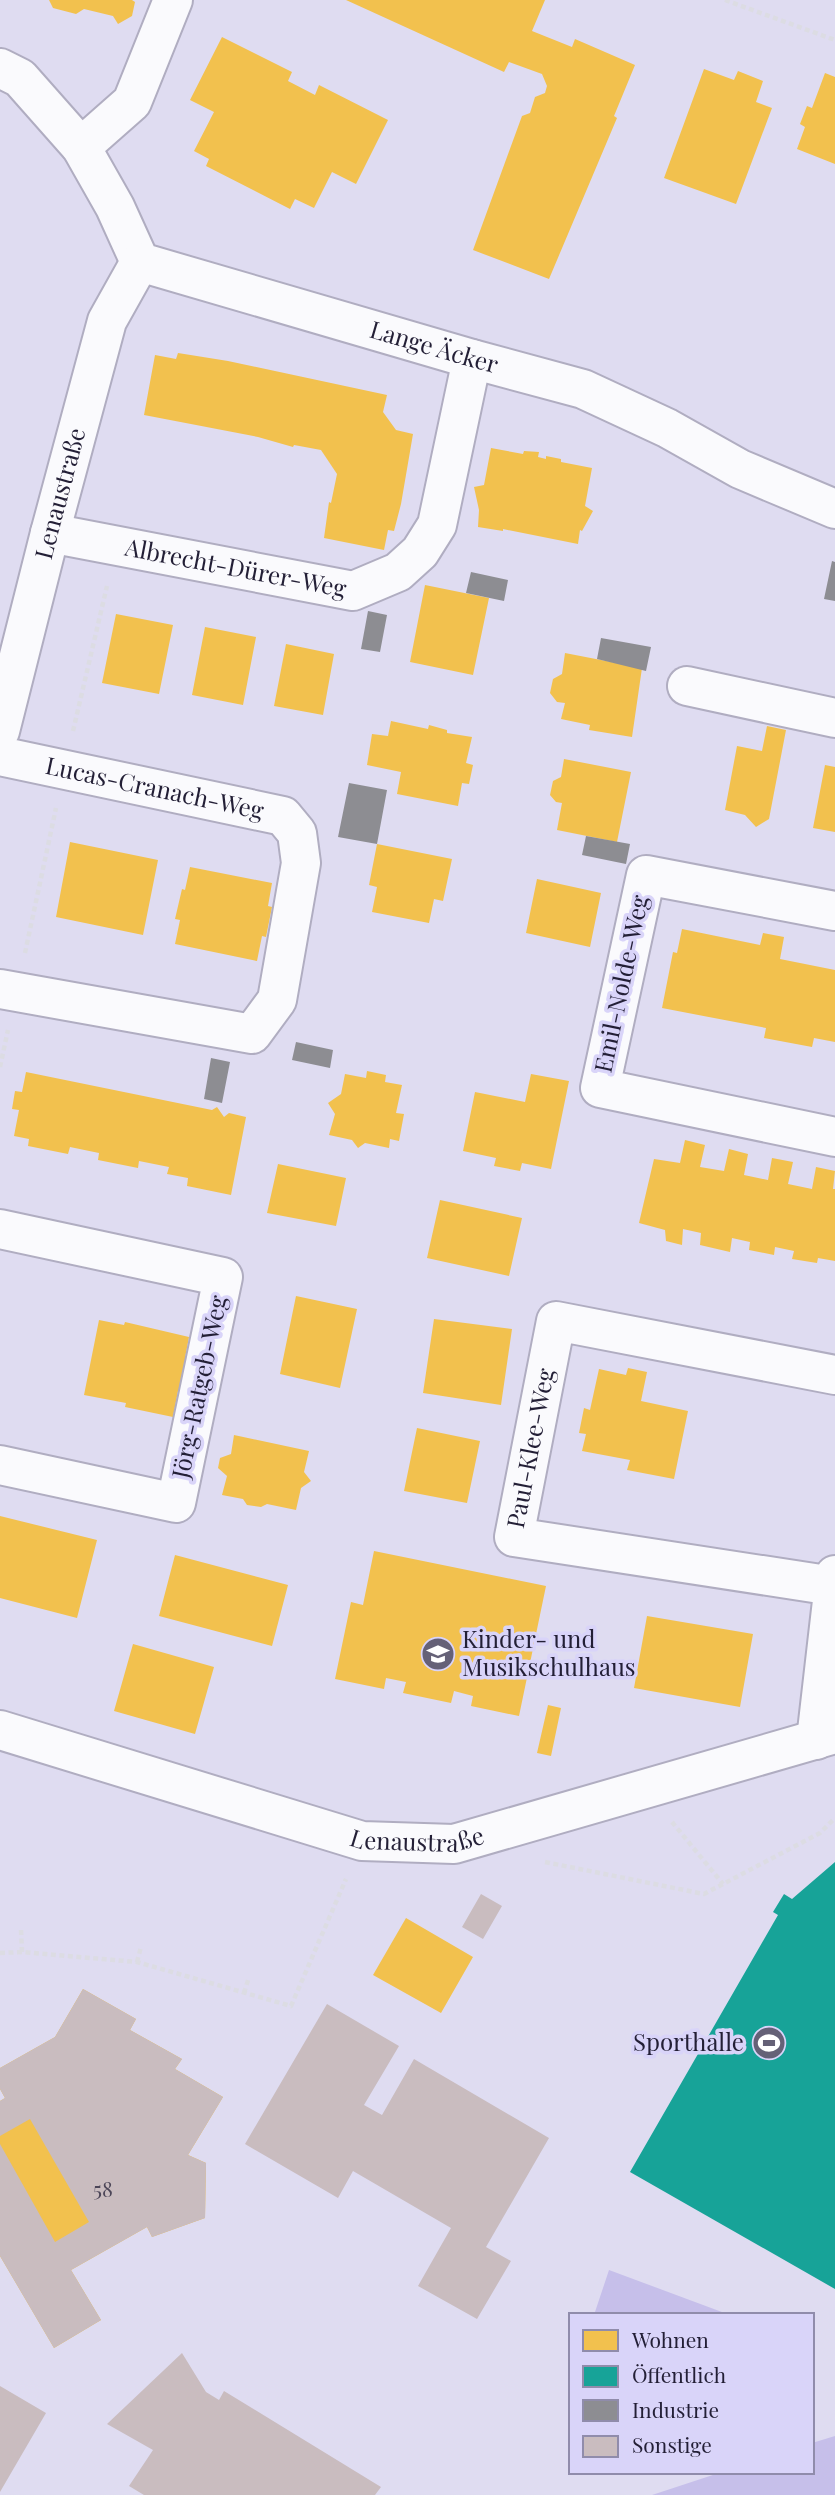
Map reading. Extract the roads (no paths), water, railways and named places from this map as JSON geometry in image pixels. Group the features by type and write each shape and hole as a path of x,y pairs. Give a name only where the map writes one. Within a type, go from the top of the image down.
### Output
{"street":[{"path":"80,148 132,102 173,0"},
{"path":"0,68 20,78 80,148 115,207 140,262"},
{"name":"Lange Äcker","path":"140,262 583,389 667,428 740,469 835,509"},
{"name":"Lenaustraße","path":"0,731 107,321 140,262"},
{"name":"Albrecht-Dürer-Weg","path":"50,533 353,591 398,572 421,552 437,524 472,359"},
{"path":"687,687 835,718"},
{"name":"Lucas-Cranach-Weg","path":"0,756 283,816 296,833 300,863 276,1000 252,1034 0,989"},
{"name":"Emil-Nolde-Weg","path":"835,911 646,875 600,1088 835,1137"},
{"name":"Jörg-Ratgeb-Weg","path":"0,1229 223,1277 176,1503 0,1465"},
{"name":"Paul-Klee-Weg","path":"834,1581 514,1537 556,1321 835,1375"},
{"path":"825,1737 834,1581"},
{"name":"Lenaustraße","path":"0,1730 362,1841 454,1844 825,1737"}],"place":[{"name":"Kinder- und Musikschulhaus","path":"438,1654"},
{"name":"Sporthalle","path":"769,2043"}]}
